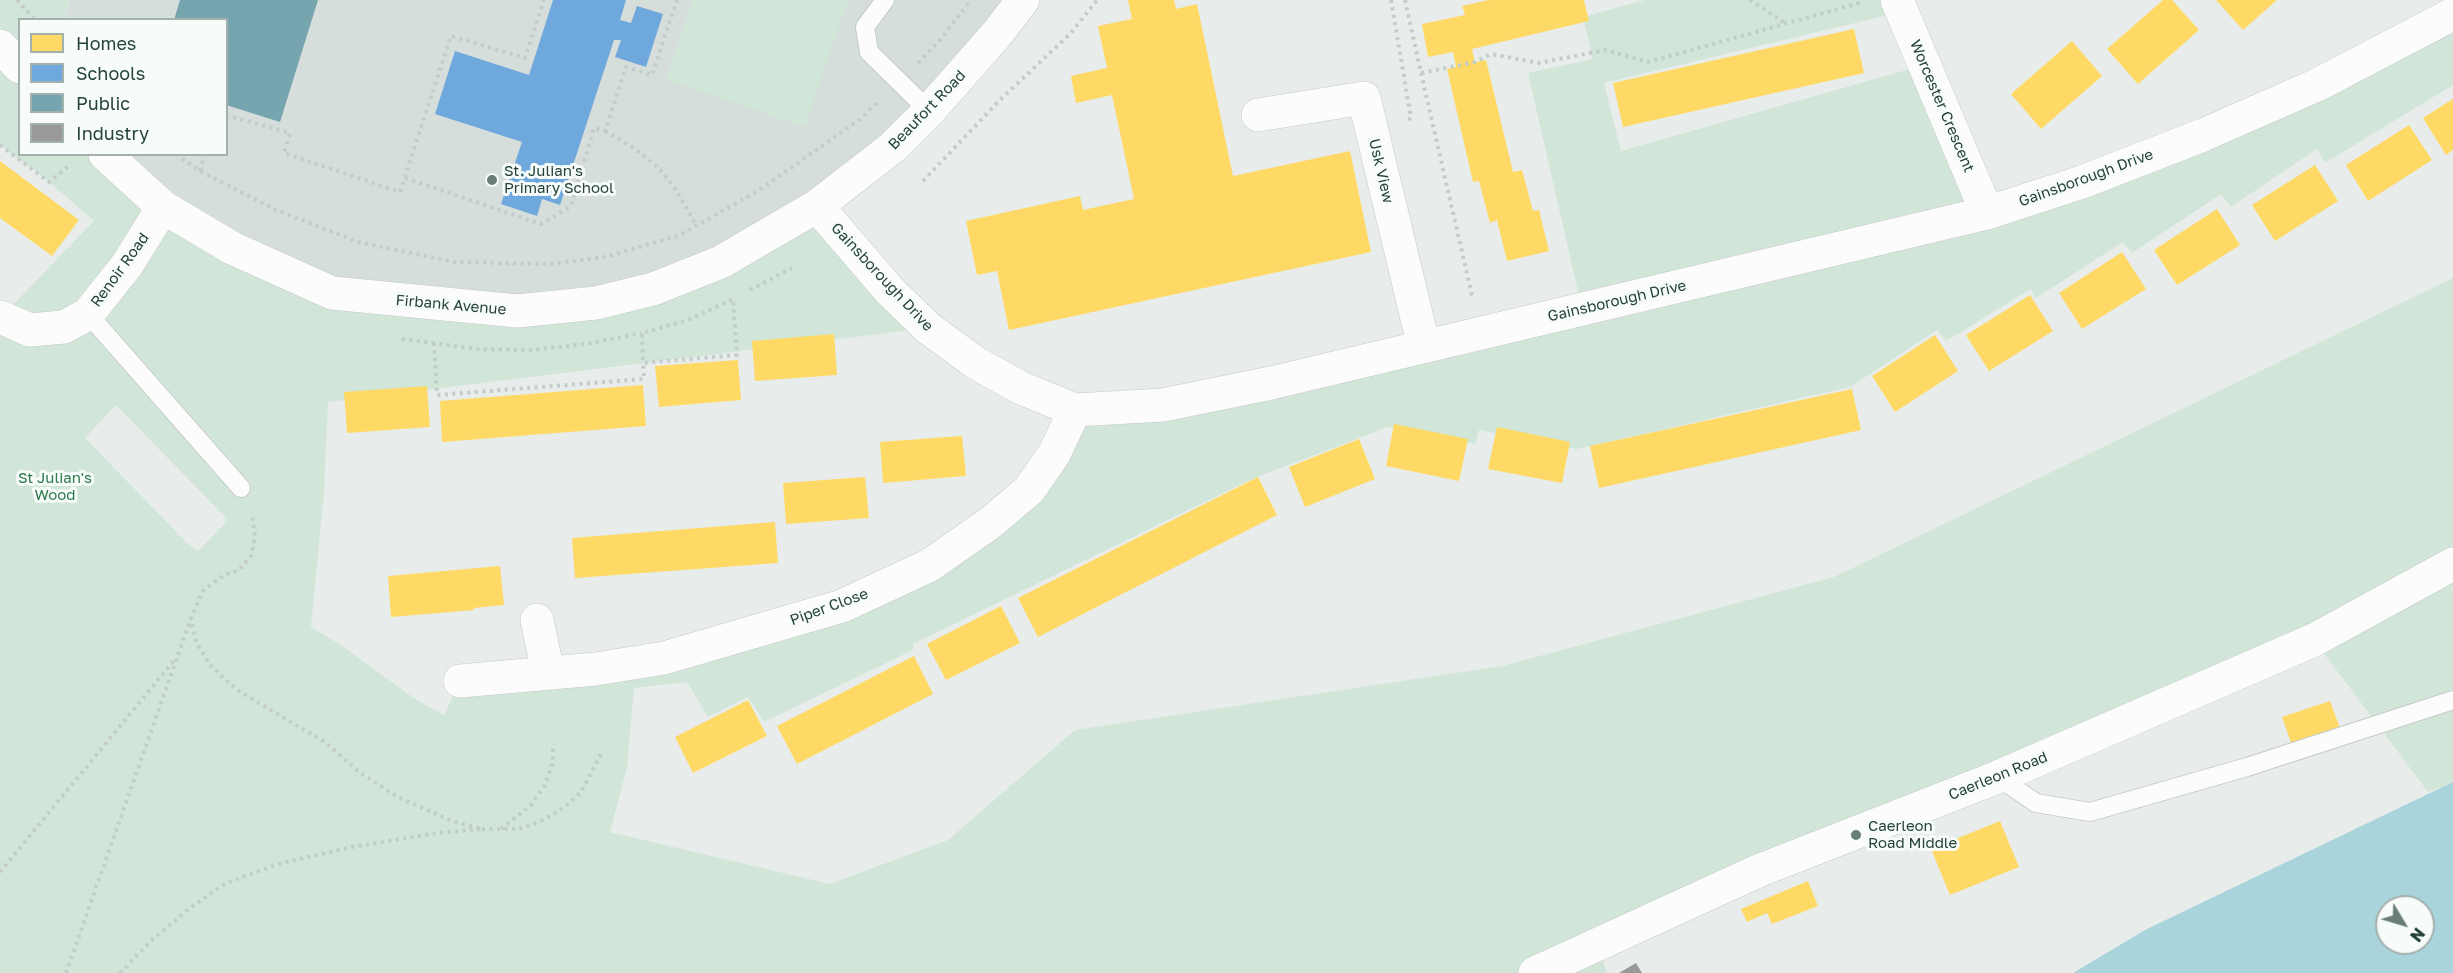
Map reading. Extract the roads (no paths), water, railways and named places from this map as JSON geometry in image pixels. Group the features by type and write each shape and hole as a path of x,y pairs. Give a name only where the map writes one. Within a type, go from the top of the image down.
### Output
{"street":[{"name":"Beaufort Road","path":"817,206 892,147 929,111 996,35 1023,0"},
{"name":"Worcester Crescent","path":"1897,0 1987,213"},
{"name":"Gainsborough Drive","path":"817,206 890,291 933,333 976,363 1021,388 1075,410 1163,405 1271,383 1987,213 2082,182 2203,135 2318,85 2453,14"},
{"path":"0,46 18,65"},
{"name":"Usk View","path":"1258,115 1364,98 1424,347"},
{"name":"Firbank Avenue","path":"90,158 163,207 232,248 332,293 518,311 596,303 652,289 721,262 817,206"},
{"name":"Renoir Road","path":"0,317 30,330 64,327 88,314 127,265 163,207"},
{"name":"Piper Close","path":"460,681 596,669 664,658 842,606 930,565 990,523 1029,490 1054,454 1075,410"},
{"name":"Caerleon Road","path":"1535,973 1758,871 1998,777 2314,640 2453,564"},
{"path":"537,620 548,673"}],"lane":[{"path":"885,0 866,27 869,52 929,111"},
{"path":"88,314 241,488"},
{"path":"1998,777 2036,803 2090,812 2247,767 2453,700"}],"water":[{"path":"2453,782 2453,973 2073,973 2145,930"}],"place":[{"name":"St. Julian's Primary School","path":"492,180"},
{"name":"Caerleon Road Middle","path":"1856,835"}],"park label":[{"name":"St Julian's Wood","path":"55,486"}]}
